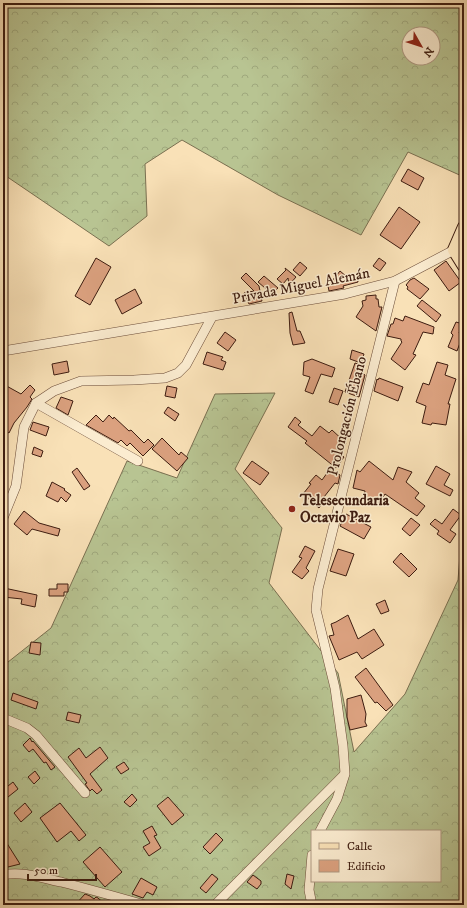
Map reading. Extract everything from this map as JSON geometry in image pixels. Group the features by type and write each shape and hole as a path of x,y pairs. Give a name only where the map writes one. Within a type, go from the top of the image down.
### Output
{"main road":[{"path":"463,230 454,250 464,266"}],"street":[{"path":"395,281 454,250"},
{"name":"Privada Miguel Alemán","path":"3,351 345,294 395,281"},
{"name":"Prolongación Ébano","path":"321,830 337,799 345,774 343,746 334,688 316,610 318,589 395,281"},
{"path":"3,518 16,486 24,427 36,403 54,391 80,381 165,378 178,373 186,365 212,317"},
{"path":"36,403 138,461"},
{"path":"3,718 27,728 36,735 85,793"},
{"path":"215,905 345,774"},
{"path":"311,867 309,890 312,905"},
{"path":"3,875 28,874 145,905"}],"green space":[{"path":"3,3 464,3 464,177 408,152 361,235 278,195 182,140 145,164 147,216 109,246 3,174"},
{"path":"275,393 235,469 282,528 269,583 338,673 354,752 405,694 458,580 463,517 464,479 464,905 3,905 3,666 51,628 127,461 177,478 215,394"}],"building":[{"path":"408,169 424,178 418,190 401,181"},
{"path":"399,207 420,222 401,249 380,235"},
{"path":"96,258 111,267 90,305 75,296"},
{"path":"379,258 386,263 380,271 373,266"},
{"path":"446,261 461,282 449,291 434,270"},
{"path":"300,262 307,268 300,276 293,270"},
{"path":"285,268 296,277 289,285 288,278 283,284 277,279 286,270"},
{"path":"340,271 347,277 357,275 358,282 343,286 344,288 329,291 328,286"},
{"path":"246,273 259,286 262,301 249,304 244,293 254,291 241,278"},
{"path":"264,276 278,288 272,294 258,282"},
{"path":"414,278 429,289 420,299 407,289 408,287 406,285"},
{"path":"135,289 142,303 122,314 115,300"},
{"path":"376,295 379,307 382,307 376,331 356,317 363,306 362,301 366,300 366,296"},
{"path":"422,300 441,315 436,322 417,306"},
{"path":"292,312 297,331 300,331 305,343 293,345 290,333 289,313"},
{"path":"405,316 434,327 433,334 423,332 413,354 416,355 405,370 391,359 402,342 401,339 387,336 391,324 393,324 395,318 403,321"},
{"path":"456,322 463,324 459,333 463,335 457,351 448,347 453,335 451,333"},
{"path":"225,332 236,340 228,351 217,343"},
{"path":"352,350 364,354 361,363 350,359"},
{"path":"207,352 223,357 221,360 226,362 223,370 203,364"},
{"path":"312,359 335,368 332,377 321,374 313,394 305,391 310,377 303,375 304,362"},
{"path":"67,361 69,372 54,375 52,364"},
{"path":"437,362 448,365 445,375 456,379 448,404 450,404 446,425 432,423 431,425 422,423 426,406 416,402 423,383 429,385"},
{"path":"355,363 364,366 362,373 365,375 359,397 345,392"},
{"path":"379,378 403,387 398,401 374,391 377,379 378,380"},
{"path":"3,384 21,394 30,385 35,390 30,397 32,399 14,423 9,433 3,429"},
{"path":"167,386 177,388 175,398 165,396"},
{"path":"334,388 343,391 338,405 329,402"},
{"path":"61,397 73,401 68,415 56,408"},
{"path":"168,407 179,414 175,421 164,413"},
{"path":"96,415 103,422 109,415 113,419 114,417 129,431 131,430 144,443 148,439 154,445 143,456 130,443 127,446 121,440 118,443 86,425"},
{"path":"295,417 301,422 298,425 312,436 320,426 329,433 332,430 346,443 339,453 344,457 336,468 305,443 307,441 288,427"},
{"path":"33,422 49,427 46,436 30,430"},
{"path":"162,438 179,455 181,452 188,458 177,471 152,449"},
{"path":"34,447 43,451 41,457 32,454"},
{"path":"252,461 269,473 260,485 243,473"},
{"path":"369,461 393,480 398,467 412,472 406,482 419,493 415,498 425,506 417,516 385,494 380,502 376,502 364,498 365,491 353,488 357,470 360,472"},
{"path":"436,466 450,474 444,485 453,490 450,496 426,484"},
{"path":"77,468 90,486 84,490 72,472"},
{"path":"330,469 340,475 338,484 335,483 324,497 326,499 319,508 303,494 311,484 309,483 316,475 322,480"},
{"path":"52,482 65,489 64,490 71,495 66,502 61,497 58,502 46,496"},
{"path":"453,509 461,515 450,530 456,534 450,543 437,534 439,531 430,524 435,519 442,524"},
{"path":"24,511 39,523 60,529 58,536 32,529 27,535 14,524"},
{"path":"346,514 371,527 364,539 340,526"},
{"path":"411,518 420,525 410,536 402,529"},
{"path":"305,546 315,551 306,568 309,571 302,579 292,572 302,558 299,557"},
{"path":"338,549 354,554 346,576 330,571"},
{"path":"401,553 417,569 409,577 393,562"},
{"path":"57,584 68,584 68,592 64,592 64,596 49,596 49,589 57,589"},
{"path":"4,588 37,595 35,607 21,604 22,599 3,597"},
{"path":"385,600 389,611 381,614 376,604"},
{"path":"348,615 358,639 374,629 384,645 362,659 357,652 339,660 329,636 334,635 331,624"},
{"path":"31,642 41,643 40,655 29,653"},
{"path":"366,668 393,705 386,711 377,702 375,703 355,677"},
{"path":"13,693 38,702 36,709 11,700"},
{"path":"361,695 366,714 365,722 367,726 350,730 347,717 347,699"},
{"path":"68,712 81,715 79,723 66,720"},
{"path":"30,738 55,767 51,770 46,762 44,763 33,749 29,752 23,745"},
{"path":"100,747 108,758 90,774 102,790 97,794 92,789 90,791 85,784 87,783 68,757 79,748 86,758"},
{"path":"124,762 129,769 121,774 116,767"},
{"path":"35,771 40,778 34,784 28,777"},
{"path":"13,782 18,789 8,797 3,790"},
{"path":"132,794 137,800 130,807 124,802"},
{"path":"168,797 184,815 172,825 157,806"},
{"path":"25,803 32,812 21,822 14,813"},
{"path":"60,803 86,835 79,841 71,831 57,842 40,818"},
{"path":"152,826 157,835 154,836 161,848 149,856 143,847 150,843 143,831"},
{"path":"216,833 223,840 210,854 203,847"},
{"path":"3,837 20,864 8,867 3,860"},
{"path":"100,847 122,872 105,887 83,862"},
{"path":"212,874 218,879 206,893 200,888"},
{"path":"287,874 294,876 291,889 285,884"},
{"path":"253,875 261,881 261,884 257,889 247,882"},
{"path":"141,878 157,887 153,895 147,892 143,898 132,894"},
{"path":"85,894 94,899 96,897 98,898 106,905 75,905"}],"place":[{"name":"Telesecundaria Octavio Paz","path":"292,509"}]}
